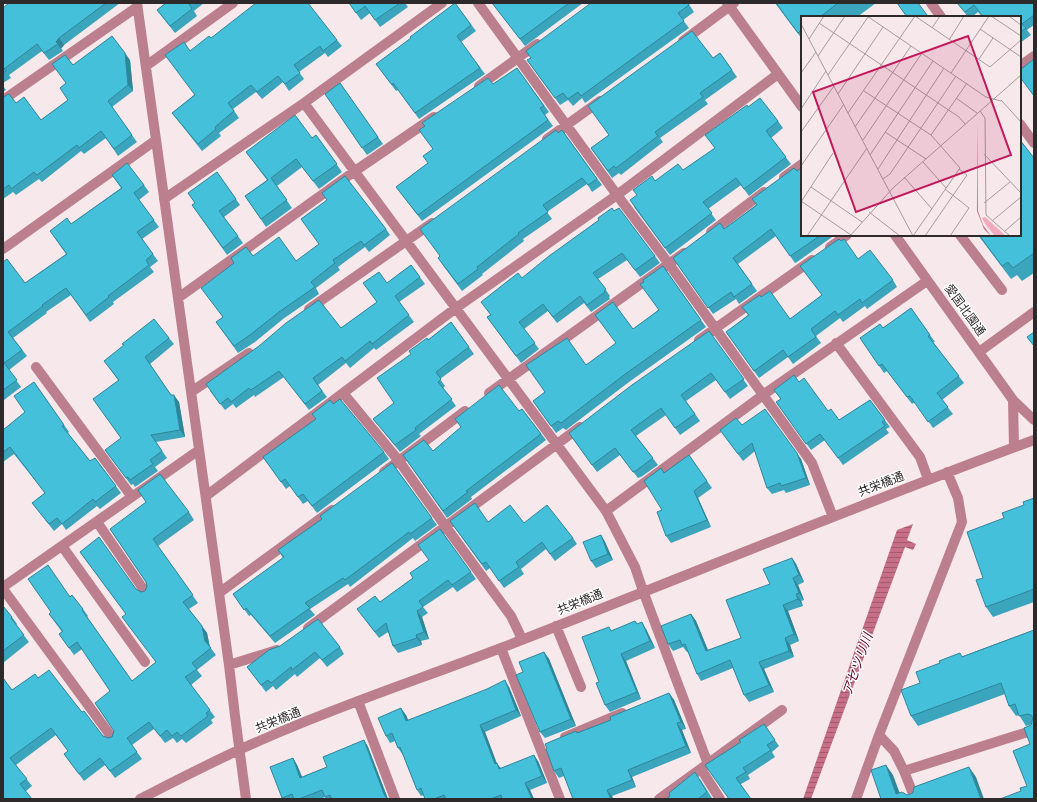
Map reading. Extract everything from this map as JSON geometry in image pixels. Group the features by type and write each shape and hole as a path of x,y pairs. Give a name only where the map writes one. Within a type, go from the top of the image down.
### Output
{"street":[{"path":"146,66 232,3"},
{"path":"164,199 304,103 442,3"},
{"path":"478,3 617,195 716,328 812,463 833,517"},
{"path":"931,3 940,16"},
{"path":"673,48 730,4 778,74 801,103"},
{"path":"3,100 137,5 206,496 246,799"},
{"path":"472,90 543,40"},
{"path":"1021,65 1034,56"},
{"path":"206,496 456,308 617,195 778,74"},
{"path":"541,144 610,93"},
{"path":"304,103 558,444 606,511 635,567 676,691 705,767 720,799"},
{"path":"178,298 355,171 440,113"},
{"path":"1021,125 1034,142"},
{"path":"3,249 156,140"},
{"path":"484,397 669,264 801,165"},
{"path":"299,316 438,218"},
{"path":"690,346 846,236"},
{"name":"愛国北園通","path":"895,236 1013,400 1034,420"},
{"path":"961,236 1002,290"},
{"path":"606,511 763,395 927,281"},
{"path":"979,352 1034,312"},
{"path":"836,343 920,457 928,480"},
{"path":"191,392 258,347"},
{"path":"36,367 132,497"},
{"path":"343,393 399,462 511,616 522,639"},
{"path":"1013,400 1014,447"},
{"path":"373,480 472,406"},
{"path":"300,634 589,420"},
{"name":"共栄橋通","path":"140,799 267,737 358,701 501,648 947,472 1034,440"},
{"path":"113,739 3,588 199,450"},
{"path":"856,799 878,735 962,522 958,498 947,472"},
{"path":"219,593 341,504"},
{"path":"97,522 146,594"},
{"path":"62,546 145,662"},
{"path":"556,626 581,687"},
{"path":"229,665 281,648 287,644"},
{"path":"501,648 546,745 560,799"},
{"path":"358,701 395,799"},
{"path":"546,745 631,710"},
{"path":"659,799 782,710"},
{"path":"904,771 1034,730"},
{"path":"878,735 894,751 915,799"}],"water":[{"name":"アセツリ川","path":"913,524 907,540 916,544 913,550 905,547 811,799 803,799 897,530"}],"building":[{"path":"9,3 106,3 59,38 56,42 58,44 44,53 37,44 4,69 6,71 3,73 3,8"},
{"path":"166,3 190,3 189,4 192,9 170,26 157,10"},
{"path":"256,3 308,3 337,40 323,51 320,46 294,65 300,73 285,84 278,76 257,92 251,85 228,103 234,111 198,144 172,113 195,95 165,55 184,42 190,51 209,36 211,38"},
{"path":"349,3 400,3 375,20 365,6 356,13"},
{"path":"455,3 471,25 457,36 480,68 415,113 393,83 392,85 376,64"},
{"path":"492,3 569,3 520,39"},
{"path":"591,3 688,3 689,5 678,13 684,21 581,96 578,92 568,99 563,93 555,98 527,60 531,58 526,51"},
{"path":"776,3 838,3 821,16 801,16 801,31 798,33"},
{"path":"897,3 918,3 927,15 926,16 906,16"},
{"path":"957,3 1034,3 1034,15 1022,24 1026,28 1021,32 1021,16 982,16 974,5 965,12"},
{"path":"692,31 713,58 720,53 732,70 700,93 703,97 655,132 658,136 616,168 614,166 608,171 591,148 609,135 588,106"},
{"path":"112,36 125,53 128,85 108,101 132,135 114,149 101,131 79,148 77,145 37,175 34,172 11,189 9,185 3,189 3,97 9,94 16,103 24,97 41,120 68,100 60,88 66,83 52,64 65,55 73,65"},
{"path":"1034,59 1034,96 1021,78 1021,69"},
{"path":"517,68 544,106 540,108 548,120 418,215 396,187 428,163 423,156 433,149 419,130 425,126 422,123 488,78 493,84"},
{"path":"340,83 378,137 362,148 325,94"},
{"path":"760,98 778,121 766,131 786,157 744,189 736,178 703,202 712,213 665,248 630,200 637,195 633,190 652,176 655,181 678,164 683,170 715,148 705,135 747,105 748,107"},
{"path":"295,115 312,138 316,135 337,164 313,181 296,159 271,178 287,200 261,219 245,196 268,180 246,152"},
{"path":"556,130 558,133 562,130 597,179 588,185 582,178 543,205 548,212 518,233 519,234 477,267 478,269 458,284 438,258 440,256 420,229"},
{"path":"1021,141 1034,158 1034,253 1013,268 1008,262 1002,266 980,236 1021,236"},
{"path":"127,163 144,185 134,193 154,220 137,232 153,254 146,260 149,265 108,296 109,297 86,315 66,288 8,332 22,350 4,363 17,380 3,390 3,262 7,259 25,283 67,254 50,231 67,218 71,224 122,188 112,175"},
{"path":"794,168 797,171 801,168 801,236 820,236 790,256 771,229 733,258 752,284 734,297 731,292 708,308 673,258 720,223 724,229 757,205 752,199"},
{"path":"217,172 236,199 219,211 238,236 223,248 192,205 195,203 188,193"},
{"path":"345,176 386,229 364,245 361,241 333,260 335,263 311,282 315,287 234,346 216,322 223,317 201,288 234,263 231,258 246,247 253,256 279,237 296,261 319,244 301,219 327,200 322,193"},
{"path":"612,208 614,211 619,208 655,256 635,270 622,253 593,273 606,289 604,291 605,292 587,305 580,296 553,317 543,304 519,322 535,343 516,356 487,317 491,315 481,302 518,273 522,278 549,256 599,220 598,218"},
{"path":"839,239 841,241 844,239 858,259 870,250 893,280 862,303 860,299 838,315 835,311 811,329 816,337 788,357 783,350 754,371 726,332 749,315 742,307 760,295 761,297 770,291 790,319 822,295 800,266"},
{"path":"411,265 420,277 395,296 409,315 372,344 370,341 345,361 342,357 313,378 322,391 305,404 279,371 251,390 249,388 231,402 228,398 220,404 206,384 259,346 286,323 319,300 341,328 377,302 363,283 379,272 387,283"},
{"path":"663,266 701,320 624,375 561,423 558,421 551,426 533,401 545,392 526,365 567,338 586,365 616,343 595,315 613,302 633,329 659,310 640,284 644,282 643,280"},
{"path":"911,308 930,335 928,336 959,376 937,393 948,407 928,422 910,396 907,397 882,364 879,366 860,338 880,324 883,328"},
{"path":"154,319 169,338 145,357 171,395 174,395 180,430 151,435 162,451 150,460 153,464 130,480 128,477 126,478 105,450 121,438 93,399 119,380 104,361 124,345 122,344"},
{"path":"451,322 469,347 436,372 441,379 438,382 452,399 415,428 416,430 395,445 373,419 394,403 377,378 411,354 409,351 427,338 428,340"},
{"path":"709,331 744,379 725,392 711,373 681,395 695,414 675,428 661,408 631,430 653,458 637,470 633,472 615,448 592,465 569,433 632,385"},
{"path":"1034,332 1034,346 1027,337"},
{"path":"794,375 799,382 804,378 828,411 831,409 839,420 870,400 885,420 882,422 885,426 838,458 820,434 806,444 776,402 781,399 774,390"},
{"path":"34,382 64,425 62,426 90,461 95,458 116,486 95,502 93,499 62,524 57,518 49,524 32,503 45,493 10,447 3,452 3,430 25,412 14,396"},
{"path":"499,385 519,411 522,409 541,434 466,491 468,492 443,511 403,455 424,440 433,451 461,427 455,419"},
{"path":"340,399 384,452 312,506 303,494 298,497 285,479 281,482 263,457 316,419 312,414 330,400 333,404"},
{"path":"765,409 797,453 806,478 781,486 780,483 767,488 752,443 738,454 720,430 736,418 742,425"},
{"path":"689,455 707,481 694,491 707,520 666,536 657,512 662,510 644,481 661,468 664,473"},
{"path":"392,463 432,518 410,534 409,532 345,580 343,578 305,603 310,608 270,636 246,608 244,610 233,594 284,557 278,550 322,519 320,516"},
{"path":"160,474 189,512 153,539 193,595 183,602 202,626 205,641 211,648 192,663 197,669 185,677 210,710 206,713 208,716 181,736 177,732 172,736 167,730 160,736 149,722 127,738 137,752 110,771 100,758 79,774 64,754 68,751 51,728 10,758 27,779 20,784 32,799 3,799 3,678 12,690 35,674 38,678 49,670 103,736 108,738 112,737 114,731 95,703 110,691 77,642 69,648 59,634 63,631 49,614 51,612 28,579 48,565 70,597 72,595 83,609 82,610 132,681 156,662 122,617 126,614 80,552 99,537 136,589 141,592 145,591 147,586 146,582 110,529 146,502 138,490"},
{"path":"1034,498 1034,589 986,607 976,580 983,578 967,532 1004,518 1002,513 1024,505 1023,502"},
{"path":"475,503 488,522 510,505 524,523 547,505 573,538 550,554 542,542 516,562 519,567 499,581 486,562 482,564 450,521"},
{"path":"440,529 471,572 452,585 448,580 419,601 423,607 417,611 424,632 416,635 417,638 393,646 386,623 375,632 357,609 375,596 380,602 413,578 410,573 429,560 418,545"},
{"path":"601,535 608,554 591,561 583,542"},
{"path":"792,558 799,575 793,578 799,593 796,594 798,599 783,605 794,634 785,638 789,651 759,662 769,685 744,695 730,660 697,674 685,644 682,645 680,640 668,644 661,626 691,614 706,651 741,638 726,600 770,584 763,569"},
{"path":"3,606 24,635 3,651"},
{"path":"318,619 340,647 322,660 315,652 292,670 291,667 271,683 268,680 261,685 247,667 269,650 280,646"},
{"path":"635,621 637,624 642,622 650,641 621,654 637,692 605,705 596,683 599,682 582,637 609,627 611,631"},
{"path":"1034,630 1034,799 1000,799 1021,791 1020,788 1027,786 1013,751 1030,744 1024,728 1031,725 1033,718 1031,715 1028,714 1019,716 1015,704 1009,706 1001,683 911,716 901,690 920,683 916,672 940,663 939,661 960,653 962,657"},
{"path":"544,652 571,719 540,732 516,675 523,672 519,662"},
{"path":"505,680 516,710 480,725 495,764 497,763 499,769 534,755 542,776 525,783 532,799 502,799 501,795 491,799 446,799 444,795 434,799 425,799 421,788 417,790 400,747 398,748 392,733 386,736 378,718 401,708 406,721 487,689"},
{"path":"669,693 681,722 677,723 686,746 628,770 632,780 607,790 611,799 573,799 561,768 554,771 545,744 576,731 577,733 611,720 610,717"},
{"path":"764,724 775,740 767,745 771,750 743,768 746,772 736,778 751,799 729,799 705,765 741,742 739,740"},
{"path":"364,740 387,799 332,799 330,795 325,797 322,790 299,799 294,799 292,794 282,798 270,767 293,758 300,778 327,767 323,757"},
{"path":"886,765 896,794 902,792 907,795 913,793 914,787 969,767 981,799 881,799 871,770"},
{"path":"695,772 707,792 698,799 666,799 670,796 669,793"}]}
